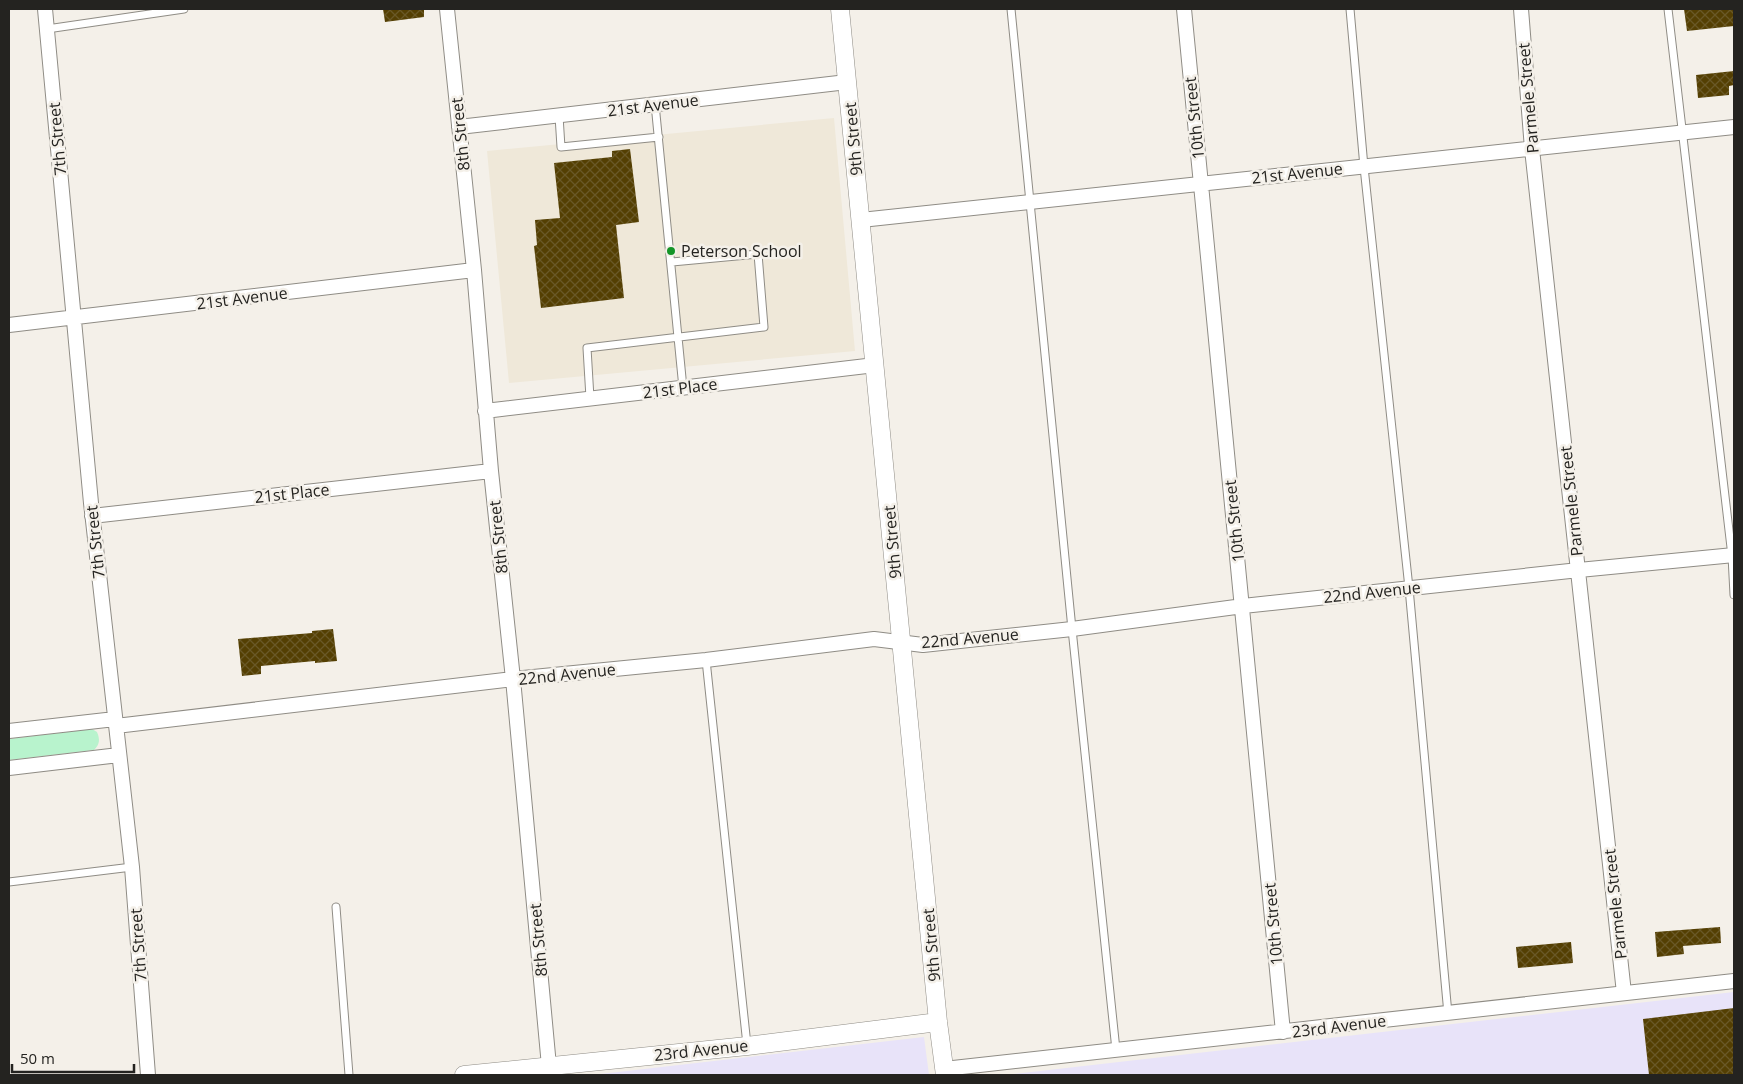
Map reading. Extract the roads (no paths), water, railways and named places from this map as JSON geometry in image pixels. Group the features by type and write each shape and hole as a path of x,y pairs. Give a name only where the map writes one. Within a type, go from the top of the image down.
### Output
{"street":[{"name":"7th Street","path":"45,9 92,516 132,867 148,1075"},
{"name":"8th Street","path":"447,9 474,270 485,411 513,679 549,1070"},
{"name":"9th Street","path":"840,9 944,1072"},
{"name":"10th Street","path":"1184,9 1283,1032"},
{"name":"Parmele Street","path":"1521,9 1532,149 1624,993"},
{"name":"21st Avenue","path":"459,127 847,82"},
{"name":"21st Avenue","path":"861,220 1734,127"},
{"name":"21st Avenue","path":"9,326 474,270"},
{"name":"21st Place","path":"485,411 876,365"},
{"name":"21st Place","path":"92,516 491,471"},
{"name":"22nd Avenue","path":"9,731 115,723 513,679 706,660 879,638 923,645 1072,629 1243,606 1733,555"},
{"path":"9,768 119,755"},
{"name":"23rd Avenue","path":"944,1072 1734,981"},
{"name":"23rd Avenue","path":"464,1075 549,1070 938,1022"}],"lane":[{"path":"47,29 184,9"},
{"path":"1011,9 1116,1051"},
{"path":"1350,9 1364,166 1409,588 1448,1014"},
{"path":"1668,9 1733,555 1734,595"},
{"path":"655,104 684,388"},
{"path":"558,116 561,147 659,137"},
{"path":"590,398 587,348 764,327 758,254 672,262"},
{"path":"706,660 747,1046"},
{"path":"9,882 132,867"},
{"path":"336,907 349,1075"}],"place":[{"name":"Peterson School","path":"671,251"}]}
